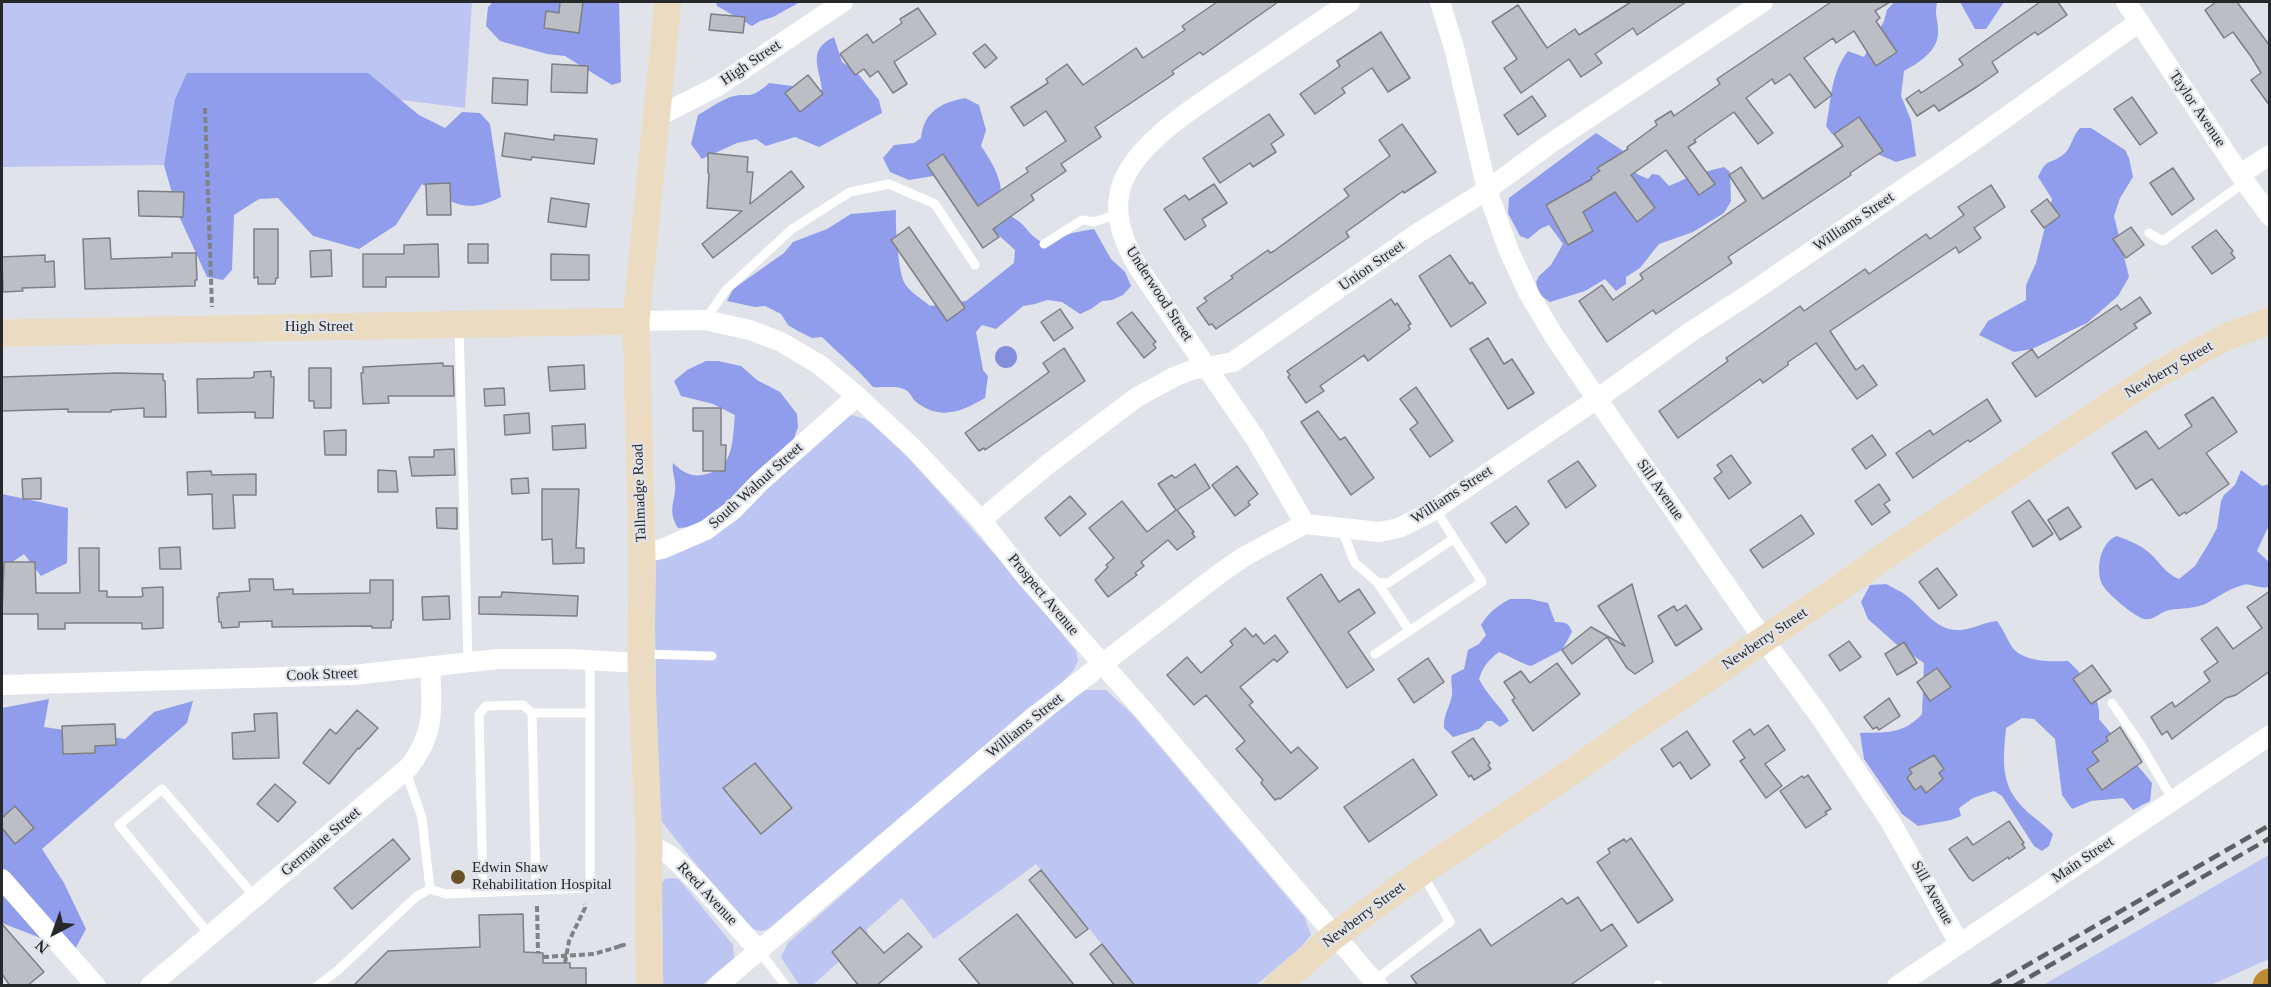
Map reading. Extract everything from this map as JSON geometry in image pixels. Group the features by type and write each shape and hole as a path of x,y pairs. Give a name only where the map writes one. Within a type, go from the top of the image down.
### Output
{"street":[{"name":"Tallmadge Road","path":"650,986 649,844 641,659 642,553 636,321 668,2"},
{"name":"High Street","path":"655,118 718,86 843,2"},
{"name":"Underwood Street","path":"1305,524 1261,448 1138,267 1123,238 1117,214 1124,179 1132,165 1153,142 1188,111 1350,2"},
{"name":"Sill Avenue","path":"1440,2 1455,51 1487,190 1509,251 1529,294 1554,336 1597,399 1764,640 1821,718 1890,821 1959,943"},
{"name":"Union Street","path":"981,520 1123,406 1174,377 1207,366 1233,362 1418,233 1487,190 1551,143 1763,2"},
{"name":"Taylor Avenue","path":"2126,2 2242,178 2270,216"},
{"name":"Williams Street","path":"717,986 1031,719 1205,583 1245,556 1305,524 1379,532 1400,528 1435,509 1597,399 1692,331 1957,152 2139,22"},
{"path":"2242,178 2270,155"},
{"name":"Prospect Avenue","path":"636,321 705,320 734,325 781,342 820,365 857,396 914,449 981,520 1027,578 1151,719 1376,983"},
{"name":"High Street","path":"2,333 636,321"},
{"name":"Newberry Street","path":"1277,986 1334,936 1422,872 2154,376 2226,337 2270,321"},
{"name":"South Walnut Street","path":"642,553 662,549 706,530 733,510 760,482 857,396"},
{"name":"Cook Street","path":"2,685 353,675 498,659 641,659"},
{"name":"Germaine Street","path":"150,986 405,770 418,754 431,725 433,710 430,666"},
{"name":"Main Street","path":"1897,986 2270,735"},
{"name":"Reed Avenue","path":"649,844 671,856 697,881 759,951"},
{"path":"2,879 96,986"}],"lane":[{"path":"2149,233 2163,241 2242,178"},
{"path":"705,320 726,291 792,229 850,192 879,186 889,184 935,204 975,265"},
{"path":"1044,244 1082,220 1094,222 1117,214"},
{"path":"459,324 468,662"},
{"path":"1375,654 1482,582 1435,509"},
{"path":"1341,528 1355,563 1377,582 1410,631"},
{"path":"1377,582 1388,583 1453,539"},
{"path":"641,659 712,656"},
{"path":"317,986 417,896 430,889 446,894 590,888 590,660"},
{"path":"2112,704 2139,742 2173,801"},
{"path":"483,892 479,714 486,706 523,705 532,713 589,713"},
{"path":"532,713 536,890"},
{"path":"405,770 422,818 430,889"},
{"path":"210,935 119,825 162,789 255,897"},
{"path":"1376,983 1450,922 1422,872"},
{"path":"759,951 786,986"}],"path":[{"path":"205,108 212,307"},
{"path":"565,963 569,941 585,904"},
{"path":"537,906 538,952"},
{"path":"543,957 594,954 624,945 619,946"}],"shaded area":[{"path":"2,2 472,2 465,108 393,99 396,162 2,167"},
{"path":"493,2 619,2 621,82 612,85 565,56 547,54 500,41 486,26 488,7"},
{"path":"716,2 800,2 752,26 717,6"},
{"path":"1894,2 1937,2 1938,30 1937,40 1930,52 1921,61 1904,71 1901,96 1911,120 1916,156 1896,162 1832,134 1826,126 1832,87 1842,60 1848,51 1864,57 1884,21 1887,10"},
{"path":"1960,2 2004,2 1986,29 1975,29"},
{"path":"834,37 842,62 856,71 879,100 882,113 819,147 795,137 766,146 756,139 737,143 702,159 691,144 698,115 728,98 756,93 769,83 822,90 817,66 818,53 820,47"},
{"path":"187,73 368,73 419,115 445,128 462,112 480,113 490,124 501,197 469,206 442,197 422,184 396,225 359,249 313,236 278,198 259,199 234,215 232,270 223,280 207,277 178,214 164,165 175,99"},
{"path":"965,98 979,105 986,130 981,146 997,174 1003,205 1008,213 1044,244 1072,233 1094,229 1111,259 1125,272 1131,286 1123,295 1102,301 1080,314 1062,302 1047,300 1023,306 996,329 982,325 976,332 983,370 988,376 985,398 959,410 941,413 924,407 902,388 873,387 822,337 812,338 798,331 788,325 781,314 765,306 755,307 727,301 733,289 784,253 793,242 827,229 851,214 896,210 900,270 910,290 930,306 966,301 1014,263 1015,250 933,176 909,180 890,172 883,158 894,145 914,143 921,138 926,121 935,110"},
{"path":"2080,128 2091,128 2125,150 2129,158 2133,177 2120,198 2114,216 2129,277 2118,296 2087,323 2032,349 2014,352 1979,335 1988,321 2026,300 2026,285 2036,263 2052,199 2038,177 2047,164 2067,151"},
{"path":"1596,133 1622,150 1637,174 1648,179 1652,174 1659,175 1669,186 1696,174 1724,167 1730,172 1731,201 1724,213 1693,232 1659,244 1640,268 1626,277 1626,284 1616,291 1605,279 1585,291 1550,302 1539,294 1536,282 1551,265 1563,244 1549,225 1528,239 1520,236 1508,213 1509,198"},
{"path":"1006,346 1014,349 1017,357 1014,365 1006,368 998,365 995,357 998,349"},
{"path":"706,361 741,366 757,380 780,392 797,414 798,427 792,444 780,459 708,519 691,527 678,528 672,510 675,489 673,463 683,471 694,475 713,472 726,461 732,444 735,415 713,404 681,396 674,381 687,370"},
{"path":"852,415 865,419 880,429 906,455 1031,595 1076,651 1078,661 1073,671 1046,699 770,929 761,931 747,928 658,817 656,557"},
{"path":"2241,470 2262,486 2269,484 2269,525 2257,551 2269,562 2269,587 2243,585 2201,606 2169,610 2148,619 2134,614 2109,593 2100,578 2099,563 2107,543 2117,536 2144,549 2169,573 2179,579 2195,566 2217,528 2221,501 2235,485"},
{"path":"2,494 68,508 67,563 41,576 24,554 2,569"},
{"path":"1886,584 1905,594 1931,619 1944,627 1961,630 1997,621 2012,647 2023,656 2046,661 2068,661 2080,673 2094,694 2099,719 2152,783 2150,801 2133,810 2123,798 2091,801 2072,809 2062,795 2055,739 2034,719 2022,718 2006,728 2005,773 2015,798 2053,834 2049,846 2042,851 2034,846 2002,796 1994,791 1973,798 1959,808 1961,816 1951,820 1918,826 1902,814 1864,759 1860,733 1901,729 1922,714 1924,663 1896,644 1868,619 1861,602 1870,585"},
{"path":"1510,599 1530,599 1548,603 1555,622 1566,623 1572,632 1562,650 1531,666 1499,652 1492,658 1484,667 1479,679 1509,721 1500,727 1492,721 1487,721 1479,729 1453,737 1444,728 1452,695 1452,675 1464,669 1468,650 1479,644 1486,635 1481,625 1484,620"},
{"path":"1084,690 1106,690 1132,714 1305,918 1311,935 1300,948 1256,985 1135,985 1036,864 934,939 902,898 867,929 868,935 813,985 799,985 781,957 788,943 930,817"},
{"path":"49,699 44,727 125,739 154,712 193,701 187,723 42,849 64,883 86,929 74,951 2,923 2,708"},
{"path":"2269,855 2269,959 2211,985 2043,985"},
{"path":"665,879 678,879 684,885 733,945 734,958 702,985 663,985 662,883"}],"building":[{"path":"560,2 583,2 579,33 544,28 546,11 559,13"},
{"path":"1217,2 1278,2 1203,55 1200,52 1172,71 1174,74 1095,127 1101,137 1061,164 1066,171 1031,195 1034,200 993,229 999,237 983,248 927,165 943,154 978,206 1028,172 1026,168 1066,141 1046,111 1024,126 1011,107 1048,83 1046,79 1067,64 1083,85 1136,48 1143,58 1185,30 1182,26"},
{"path":"1631,2 1686,2 1637,35 1633,28 1595,54 1602,63 1581,77 1569,59 1521,93 1504,68 1517,59 1492,22 1518,5 1547,48 1575,29 1579,35"},
{"path":"1831,2 1890,2 1875,11 1880,18 1876,21 1897,52 1876,66 1854,31 1836,43 1833,38 1804,58 1832,95 1815,108 1790,74 1775,84 1772,79 1746,98 1773,133 1758,144 1734,112 1694,140 1696,142 1688,147 1715,184 1699,195 1666,150 1631,175 1655,208 1637,222 1615,192 1583,212 1593,231 1568,245 1546,205 1592,179 1591,177 1600,171 1597,168 1628,149 1627,147 1657,125 1655,121 1671,111 1674,116 1720,84 1717,79"},
{"path":"2040,2 2058,2 2067,15 2038,35 2035,32 1992,62 1998,72 1978,86 1939,111 1934,105 1917,116 1906,99 1919,90 1921,93 1963,65 1959,59"},
{"path":"2216,2 2237,2 2270,46 2270,106 2251,80 2261,73 2252,58 2233,32 2224,38 2205,10"},
{"path":"918,8 936,34 894,62 907,84 893,93 878,71 870,77 864,69 855,75 840,54 867,34 873,43 902,23 900,19"},
{"path":"711,14 745,17 743,33 709,30"},
{"path":"1381,32 1410,78 1388,92 1372,68 1342,88 1345,93 1315,114 1300,94 1340,66 1337,61"},
{"path":"985,44 997,58 985,68 973,53"},
{"path":"552,64 588,66 587,93 551,92"},
{"path":"808,75 823,94 800,112 785,93"},
{"path":"493,78 528,80 527,105 492,103"},
{"path":"1532,96 1546,116 1518,135 1504,115"},
{"path":"2132,97 2157,133 2140,145 2114,109"},
{"path":"1269,114 1284,135 1271,144 1276,152 1253,167 1250,163 1220,183 1203,158"},
{"path":"1859,117 1883,151 1728,257 1732,263 1656,314 1653,310 1607,342 1579,301 1602,285 1613,300 1643,279 1640,274 1746,201 1729,175 1741,167 1763,199 1843,146 1834,134"},
{"path":"1402,124 1436,172 1404,193 1403,191 1346,232 1349,237 1216,329 1212,324 1209,325 1197,308 1207,301 1204,298 1233,278 1231,276 1268,250 1270,253 1274,251 1349,196 1344,189 1390,156 1379,140"},
{"path":"505,133 554,140 554,135 597,139 594,164 502,156"},
{"path":"708,153 748,157 747,172 753,172 750,204 791,171 804,187 713,258 702,244 742,211 707,208"},
{"path":"2173,168 2194,199 2172,215 2150,183"},
{"path":"450,183 451,215 427,215 426,184"},
{"path":"1214,184 1227,203 1202,219 1206,226 1185,240 1164,209 1185,195 1189,200"},
{"path":"1991,185 2005,207 1974,228 1981,238 1959,253 1956,247 1830,331 1856,370 1863,365 1877,385 1857,399 1816,343 1763,383 1760,379 1678,438 1659,411 1728,361 1726,358 1800,306 1804,311 1865,269 1869,274 1926,234 1930,239 1964,215 1958,207"},
{"path":"138,191 184,192 183,217 139,216"},
{"path":"551,198 589,204 586,227 548,222"},
{"path":"2047,199 2060,216 2044,228 2031,211"},
{"path":"909,227 965,308 947,321 891,240"},
{"path":"2131,227 2144,245 2126,258 2113,239"},
{"path":"254,229 278,229 278,278 275,284 258,284 258,277 254,278"},
{"path":"2216,230 2233,251 2231,253 2235,258 2212,274 2192,247"},
{"path":"110,238 111,259 172,257 172,253 196,253 197,280 195,280 195,286 85,289 83,239"},
{"path":"438,244 439,277 386,277 386,287 363,287 363,254 404,254 404,245"},
{"path":"468,244 488,244 488,263 468,263"},
{"path":"331,250 332,276 311,277 310,251"},
{"path":"551,254 589,255 589,280 551,280"},
{"path":"45,255 45,262 54,261 55,287 22,288 23,291 3,292 2,257"},
{"path":"1450,255 1486,303 1451,327 1419,276"},
{"path":"2140,297 2151,313 2134,324 2137,328 2036,397 2012,363 2032,349 2038,358 2117,305 2121,310"},
{"path":"1391,299 1395,305 1397,303 1411,324 1408,325 1410,329 1368,361 1364,355 1320,386 1324,391 1306,403 1288,377 1290,375 1287,371"},
{"path":"1060,309 1073,328 1054,341 1041,322"},
{"path":"1132,312 1156,342 1153,344 1156,348 1144,358 1117,323"},
{"path":"1488,338 1504,364 1512,359 1534,393 1508,409 1470,349"},
{"path":"1064,348 1085,381 985,450 984,448 979,451 965,433 1049,372 1043,363"},
{"path":"443,363 443,366 453,366 454,396 388,396 389,403 363,404 361,373 363,373 363,367"},
{"path":"584,365 585,389 550,391 548,367"},
{"path":"309,368 331,368 331,408 314,408 314,401 309,401"},
{"path":"271,371 271,377 274,377 273,418 255,418 255,412 198,413 197,379 251,378 254,377 254,372"},
{"path":"117,373 163,374 166,417 144,417 144,408 111,410 111,412 68,412 68,409 2,411 2,377"},
{"path":"1416,387 1453,441 1430,457 1410,429 1418,423 1400,399"},
{"path":"504,388 505,405 485,406 484,389"},
{"path":"2213,397 2237,432 2206,453 2229,484 2186,514 2185,512 2179,516 2152,479 2136,489 2112,453 2146,431 2159,449 2192,426 2185,415"},
{"path":"1987,399 2001,421 1970,442 1968,440 1913,478 1896,453 1930,430 1933,435"},
{"path":"693,408 721,408 721,445 726,445 725,471 703,471 703,431 693,431"},
{"path":"1318,411 1340,440 1345,437 1374,478 1351,495 1301,422"},
{"path":"529,413 530,433 505,435 504,415"},
{"path":"585,424 586,448 553,450 552,426"},
{"path":"346,430 346,455 325,455 324,431"},
{"path":"1872,435 1886,455 1866,469 1852,449"},
{"path":"454,449 455,475 412,476 409,457 434,457 434,450"},
{"path":"1731,455 1751,483 1729,499 1714,478 1722,472 1717,465"},
{"path":"1578,461 1596,486 1566,508 1548,481"},
{"path":"1195,464 1210,488 1177,510 1194,532 1192,533 1195,537 1177,550 1168,540 1141,562 1144,566 1135,573 1137,575 1108,597 1095,580 1114,558 1089,528 1122,501 1147,532 1176,510 1158,484 1172,475 1175,478"},
{"path":"1237,466 1258,494 1248,502 1250,505 1235,516 1212,485"},
{"path":"378,470 396,471 398,492 378,492"},
{"path":"211,471 212,475 256,474 256,495 233,495 235,528 213,529 212,494 188,495 187,472"},
{"path":"41,478 41,499 23,499 22,479"},
{"path":"528,478 529,493 512,494 511,479"},
{"path":"1879,484 1890,500 1884,504 1890,512 1872,525 1855,501"},
{"path":"542,489 579,489 576,548 584,548 584,563 553,564 552,539 542,540"},
{"path":"1070,496 1086,514 1060,536 1045,518"},
{"path":"2029,500 2053,534 2033,547 2012,512"},
{"path":"1516,506 1529,524 1506,543 1491,523"},
{"path":"2068,507 2081,527 2060,540 2048,520"},
{"path":"436,508 457,508 457,529 437,528"},
{"path":"1801,515 1814,534 1763,568 1750,550"},
{"path":"180,547 181,569 160,569 159,548"},
{"path":"79,548 99,548 99,591 107,591 107,597 140,597 143,596 142,588 163,587 163,628 142,629 142,623 65,623 65,629 38,629 38,614 2,614 4,562 35,562 36,593 80,593"},
{"path":"1937,568 1957,595 1939,609 1919,582"},
{"path":"1321,574 1339,602 1359,589 1375,613 1348,632 1374,670 1347,688 1287,598"},
{"path":"249,579 273,579 274,590 293,589 293,594 370,593 370,580 393,580 391,628 372,628 372,626 272,627 272,621 239,622 239,627 222,628 219,622 217,597 219,593 250,591"},
{"path":"1632,584 1653,662 1635,674 1627,668 1607,637 1572,664 1562,650 1591,627 1625,646 1598,606"},
{"path":"2270,591 2270,671 2236,695 2226,698 2172,739 2167,731 2162,735 2151,717 2172,702 2175,707 2210,681 2204,672 2218,662 2201,639 2217,627 2233,649 2262,628 2247,607"},
{"path":"502,592 578,596 577,616 479,614 479,597 501,597"},
{"path":"449,596 450,619 423,620 422,597"},
{"path":"1686,605 1702,629 1676,646 1658,616 1674,606 1677,611"},
{"path":"1245,628 1253,637 1256,634 1264,644 1275,635 1288,652 1277,662 1274,659 1240,687 1253,702 1249,705 1291,753 1298,747 1318,768 1280,799 1275,800 1261,783 1263,780 1236,749 1245,741 1206,695 1194,705 1167,675 1187,657 1201,673 1233,645 1230,641"},
{"path":"1849,641 1861,657 1840,671 1829,655"},
{"path":"1904,642 1917,663 1897,675 1885,654"},
{"path":"1428,658 1444,682 1414,703 1398,679"},
{"path":"1557,663 1580,694 1533,731 1512,700 1515,698 1504,682 1521,671 1530,683"},
{"path":"2092,665 2111,691 2091,704 2073,679"},
{"path":"1937,668 1951,687 1930,701 1917,682"},
{"path":"1889,698 1900,716 1879,730 1877,727 1873,729 1864,717"},
{"path":"357,710 378,728 358,748 329,784 303,763 330,729 336,734"},
{"path":"277,713 279,758 233,759 232,733 255,731 254,714"},
{"path":"115,724 116,745 95,746 95,753 63,754 62,726"},
{"path":"1768,725 1785,750 1765,764 1782,786 1766,798 1740,761 1745,758 1733,741 1750,729 1754,735"},
{"path":"2120,727 2142,762 2102,790 2087,769 2099,761 2092,752 2108,741 2106,737"},
{"path":"1687,731 1710,765 1691,779 1680,762 1673,767 1661,749"},
{"path":"1473,738 1490,763 1488,765 1491,769 1474,780 1471,775 1469,777 1452,752"},
{"path":"1934,755 1944,769 1939,773 1943,779 1926,793 1921,786 1915,790 1907,778 1912,773 1909,769"},
{"path":"1413,759 1437,795 1369,842 1344,807"},
{"path":"755,763 792,808 761,834 723,788"},
{"path":"1808,775 1831,809 1806,828 1780,791 1802,776 1804,778"},
{"path":"275,784 296,802 278,822 257,804"},
{"path":"15,806 34,828 15,844 2,828 2,818"},
{"path":"2009,821 2025,848 1973,881 1949,849 1967,837 1973,845"},
{"path":"1631,838 1673,900 1638,923 1597,862 1610,853 1608,849 1624,839 1626,842"},
{"path":"393,839 410,859 352,909 334,888"},
{"path":"1041,870 1088,929 1076,938 1029,880"},
{"path":"1578,897 1601,931 1612,924 1627,946 1569,986 1418,986 1411,976 1480,929 1491,946 1562,898 1567,904"},
{"path":"523,914 524,952 543,953 543,963 570,963 570,968 586,968 586,986 353,986 388,951 480,947 479,915"},
{"path":"1017,914 1075,986 981,986 959,959"},
{"path":"2,924 44,972 27,986 10,986 2,974"},
{"path":"860,927 884,953 908,933 922,947 876,986 859,986 832,952"},
{"path":"1102,944 1135,986 1115,986 1090,954"}],"railway":[{"path":"1991,986 2270,825"},
{"path":"2014,986 2270,838"}],"place":[{"name":"Edwin Shaw Rehabilitation Hospital","path":"458,877"}]}
